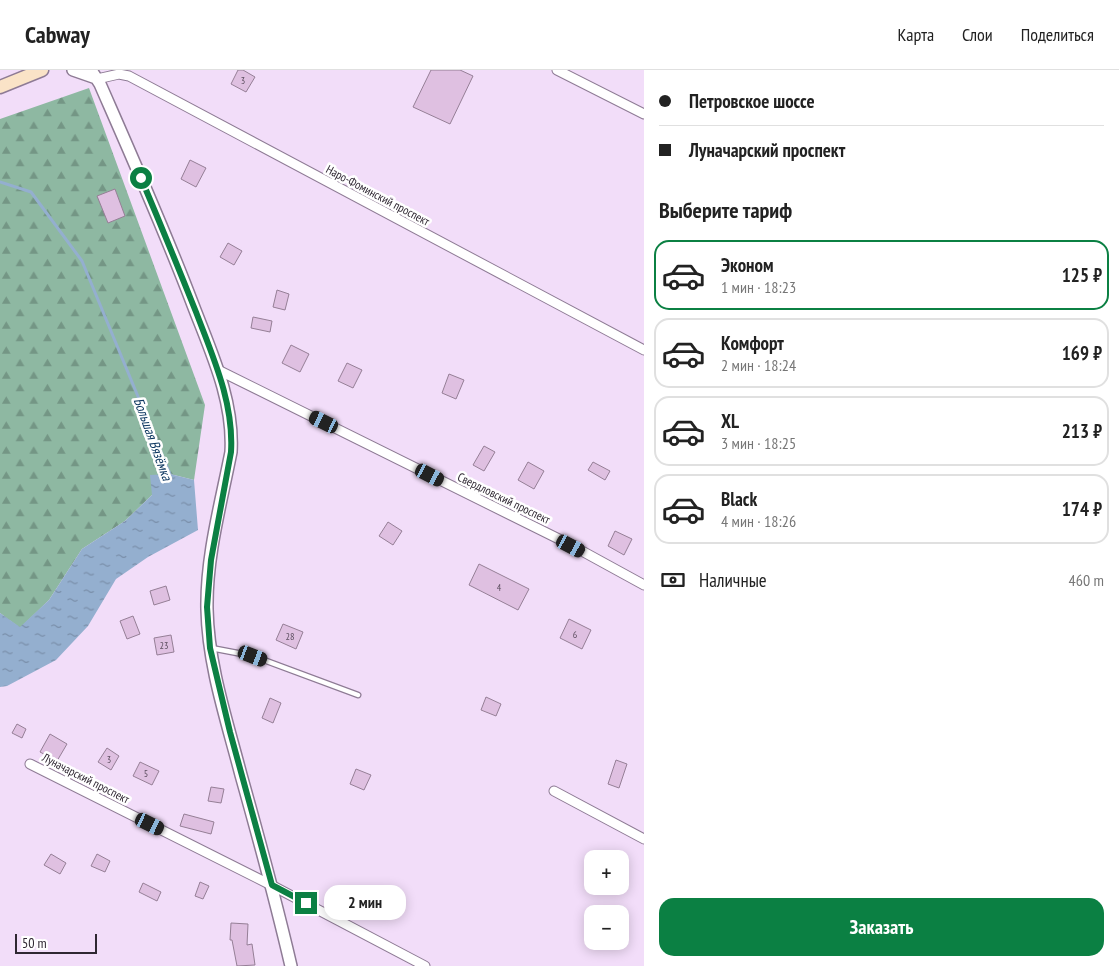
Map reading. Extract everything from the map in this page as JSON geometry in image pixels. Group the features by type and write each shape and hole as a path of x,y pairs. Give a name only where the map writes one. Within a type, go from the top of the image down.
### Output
{"main road":[{"path":"0,87 42,70"}],"street":[{"path":"73,70 88,74 94,73 173,253 218,370 226,397 232,437 231,452 211,560 207,607 210,648 230,732 272,885 291,966"},
{"path":"558,70 644,114"},
{"name":"Наро-Фоминский проспект","path":"94,73 129,76 644,350"},
{"name":"Свердловский проспект","path":"218,370 571,546 644,585"},
{"name":"Луначарский проспект","path":"30,764 272,885 425,966"},
{"path":"554,791 644,840"}],"lane":[{"path":"210,648 253,656 358,695"}],"green space":[{"path":"89,88 205,405 194,480 170,474 152,495 125,521 82,549 49,600 20,628 0,613 0,119"}],"water":[{"path":"170,474 194,480 198,530 148,557 116,579 88,626 56,660 7,686 0,687 0,613 20,627 49,600 82,549 125,521 152,495 150,475"}],"building":[{"path":"238,70 243,70 255,77 246,92 231,84"},
{"path":"431,70 460,70 473,76 450,124 413,107"},
{"path":"190,160 206,168 196,187 181,179"},
{"path":"115,189 125,216 108,223 97,196"},
{"path":"228,243 242,251 234,265 220,257"},
{"path":"277,290 289,294 285,310 273,307"},
{"path":"253,317 272,321 270,332 251,328"},
{"path":"291,345 309,354 300,372 282,363"},
{"path":"347,363 362,370 353,388 338,381"},
{"path":"449,374 464,380 456,399 442,393"},
{"path":"484,446 495,452 484,471 473,465"},
{"path":"528,462 544,471 534,489 518,480"},
{"path":"593,462 610,471 605,480 588,470"},
{"path":"388,522 402,531 393,545 379,536"},
{"path":"615,531 632,539 624,555 608,546"},
{"path":"479,564 529,589 518,610 469,585"},
{"path":"166,586 170,600 154,605 150,591"},
{"path":"133,616 140,634 127,639 120,621"},
{"path":"569,619 591,630 582,649 560,638"},
{"path":"283,624 303,632 296,649 276,640"},
{"path":"171,635 174,652 157,655 154,638"},
{"path":"486,697 501,704 496,716 481,710"},
{"path":"270,698 281,703 273,723 262,718"},
{"path":"17,724 26,729 22,738 12,733"},
{"path":"50,734 67,744 57,761 40,752"},
{"path":"107,748 119,756 111,770 98,762"},
{"path":"616,760 627,764 619,788 608,784"},
{"path":"140,762 159,771 152,785 133,776"},
{"path":"356,769 371,775 364,790 350,784"},
{"path":"211,787 224,789 221,803 208,801"},
{"path":"184,814 214,822 211,834 180,826"},
{"path":"51,854 66,863 60,874 44,865"},
{"path":"97,854 110,861 105,872 91,866"},
{"path":"200,882 209,886 203,899 195,896"},
{"path":"143,883 161,892 157,901 139,892"},
{"path":"231,923 248,924 247,945 252,944 255,965 237,966 232,940 230,940"}],"waterway":[{"name":"Большая Вязёмка","path":"0,182 31,192 82,261 170,474"}],"route":[{"path":"141,178 173,253 218,370 226,397 232,437 231,452 211,560 207,607 210,648 230,732 272,885 306,903"}]}
